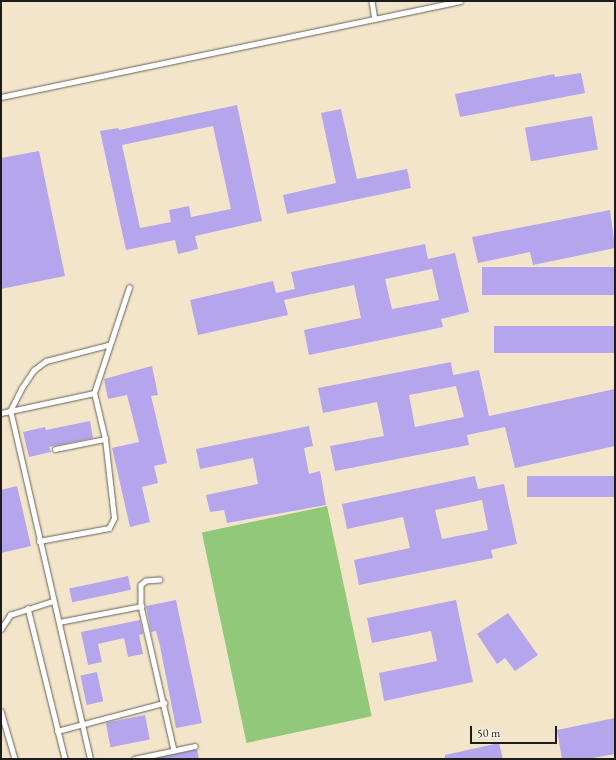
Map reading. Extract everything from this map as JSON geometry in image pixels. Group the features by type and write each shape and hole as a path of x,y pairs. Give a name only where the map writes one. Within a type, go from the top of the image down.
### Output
{"lane":[{"path":"372,1 375,19"},
{"path":"1,97 460,1"},
{"path":"39,541 108,528 114,518 105,440 94,393 108,345 129,288"},
{"path":"90,759 80,726 59,622 10,411 20,389 34,370 46,361 108,345"},
{"path":"1,413 94,393"},
{"path":"55,449 105,440"},
{"path":"160,580 146,581 141,585 141,606 174,750"},
{"path":"1,629 10,615 53,601"},
{"path":"59,622 141,606"},
{"path":"28,608 65,759"},
{"path":"57,731 164,703"},
{"path":"1,711 15,759"},
{"path":"134,759 195,746"}],"green space":[{"path":"327,506 372,716 246,743 202,533"}],"building":[{"path":"581,73 585,93 460,117 455,94 554,74 555,77"},
{"path":"237,105 262,221 195,236 198,249 178,254 175,240 126,250 100,131 118,128 119,130","holes":["213,126 231,209 191,217 189,206 169,210 171,222 140,228 122,145"]},
{"path":"341,109 357,179 407,169 411,188 287,214 283,195 336,183 321,113"},
{"path":"592,116 598,149 531,161 525,128"},
{"path":"39,151 65,276 1,289 1,158"},
{"path":"610,210 615,248 533,265 530,252 478,263 472,237"},
{"path":"425,244 428,259 455,253 469,312 441,319 443,327 309,355 304,330 361,318 354,285 284,300 288,315 198,335 190,300 273,281 276,293 295,289 291,272","holes":["432,269 439,300 392,309 385,279"]},
{"path":"482,267 615,267 615,295 482,295"},
{"path":"494,326 615,326 615,353 494,353"},
{"path":"451,362 453,375 479,370 489,416 615,389 615,446 515,468 505,427 467,435 469,445 335,471 330,446 384,436 377,402 323,413 318,388","holes":["456,386 464,417 415,427 409,395"]},
{"path":"152,366 158,395 151,396 167,463 154,466 158,483 142,487 150,522 130,527 112,448 139,442 127,395 108,399 104,379"},
{"path":"90,421 93,438 49,447 51,452 29,457 23,432 45,427 46,430"},
{"path":"309,426 313,446 304,448 309,474 320,471 326,505 227,523 224,510 210,512 206,495 258,484 253,458 200,469 196,449"},
{"path":"475,476 478,489 504,484 517,544 491,550 493,558 359,585 354,560 410,548 403,517 347,529 342,504","holes":["482,500 488,530 442,539 435,510"]},
{"path":"527,476 615,476 615,497 527,497"},
{"path":"17,486 31,546 1,553 1,490"},
{"path":"128,576 131,590 72,602 69,588"},
{"path":"176,600 202,723 176,728 160,646 156,631 151,632 146,606"},
{"path":"456,600 473,682 384,701 379,673 437,661 431,631 372,643 367,618"},
{"path":"508,613 538,655 515,671 505,658 497,664 477,634"},
{"path":"140,620 143,634 139,635 143,654 128,657 124,638 98,644 102,662 88,665 81,632"},
{"path":"97,672 103,701 87,705 80,676"},
{"path":"145,715 150,740 111,747 106,723"},
{"path":"615,718 615,754 587,759 562,759 557,730"},
{"path":"499,743 503,759 445,759 445,755"},
{"path":"197,749 199,759 157,759 157,758"}]}
